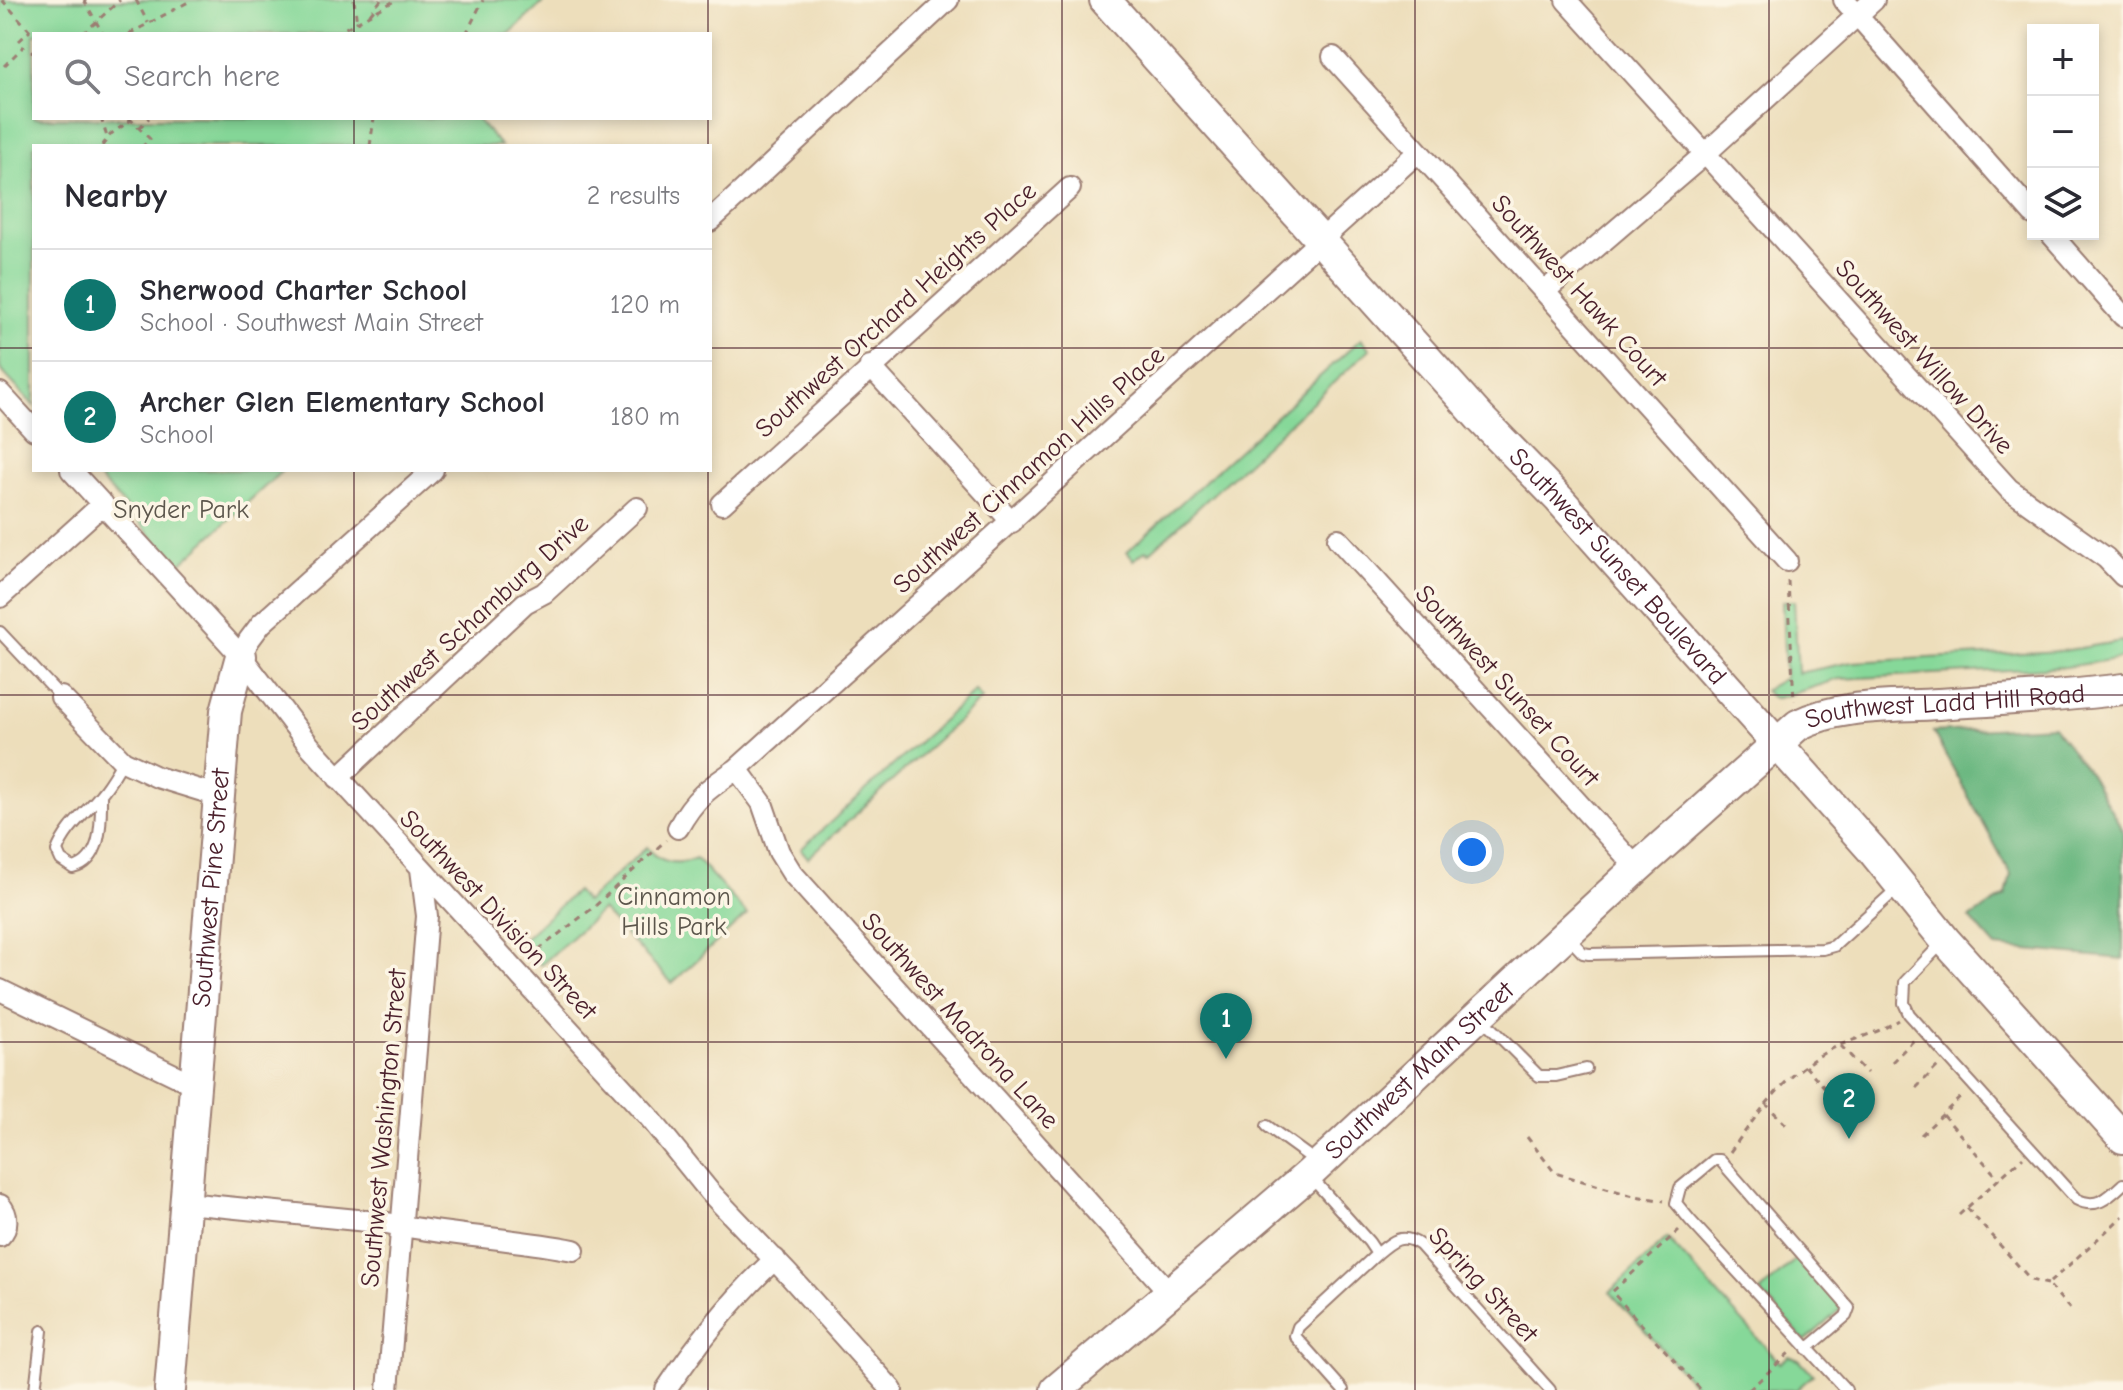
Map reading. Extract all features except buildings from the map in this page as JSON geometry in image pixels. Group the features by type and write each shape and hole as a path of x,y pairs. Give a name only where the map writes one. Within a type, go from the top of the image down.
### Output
{"street":[{"path":"712,219 948,0"},
{"name":"Southwest Sunset Boulevard","path":"1105,0 1480,418 1559,499 1776,742 1945,940 2123,1138"},
{"name":"Southwest Willow Drive","path":"1566,0 2009,489 2106,558 2123,576"},
{"path":"1545,291 1705,154 1851,8 1874,0"},
{"path":"1851,8 2027,207"},
{"name":"Southwest Hawk Court","path":"1333,57 1787,561"},
{"name":"Southwest Cinnamon Hills Place","path":"678,828 691,804 737,769 1418,152"},
{"name":"Southwest Orchard Heights Place","path":"722,504 870,366 1070,188"},
{"path":"2056,240 2123,316"},
{"path":"870,366 1012,522"},
{"path":"0,393 32,428"},
{"name":"Southwest Division Street","path":"73,472 241,656 297,732 338,778 649,1117 725,1208 892,1390"},
{"name":"Southwest Pine Street","path":"170,1390 226,711 241,656 261,624 431,472"},
{"path":"0,597 103,504"},
{"name":"Southwest Schamburg Drive","path":"338,778 525,603 544,593 637,508"},
{"name":"Southwest Sunset Court","path":"1338,539 1637,868"},
{"name":"Southwest Ladd Hill Road","path":"1776,742 1805,722 1846,711 2053,697 2123,689"},
{"path":"61,697 123,761 157,777 219,796"},
{"name":"Southwest Main Street","path":"1056,1390 1314,1170 1776,742"},
{"name":"Southwest Madrona Lane","path":"737,769 762,803 779,852 792,873 1170,1293"},
{"name":"Southwest Washington Street","path":"388,1390 427,916 421,869"},
{"path":"0,990 195,1085"},
{"path":"186,1203 522,1240 574,1250"},
{"path":"0,1205 7,1217 7,1226 0,1236"},
{"path":"666,1390 694,1347 734,1298 775,1259"}],"lane":[{"path":"0,632 61,697"},
{"path":"101,796 98,841 88,861 73,868 61,860 57,851 61,840 85,809 101,796 123,761"},
{"path":"1566,935 1583,953 1589,954 1823,949 1834,946 1901,885"},
{"path":"1945,940 1905,982 1904,1003 1909,1014 2076,1199 2086,1204 2108,1198 2123,1184"},
{"path":"1479,1015 1539,1076 1556,1076 1586,1069"},
{"path":"1267,1126 1314,1170 1377,1254 1298,1327 1295,1336 1343,1390"},
{"path":"1804,1346 1846,1316 1849,1308 1720,1160 1709,1164 1680,1188 1676,1203 1804,1346 1846,1390"},
{"name":"Spring Street","path":"1377,1254 1401,1237 1410,1238 1420,1245 1550,1390"},
{"path":"35,1390 42,1331"}],"path":[{"path":"84,0 102,32"},
{"path":"85,32 120,0"},
{"path":"136,0 148,23"},
{"path":"132,32 190,0"},
{"path":"354,0 357,24"},
{"path":"368,18 381,0"},
{"path":"339,32 396,0"},
{"path":"467,32 483,0"},
{"path":"0,7 3,1 32,33 19,41"},
{"path":"4,66 24,46"},
{"path":"102,120 107,137"},
{"path":"103,144 107,137 129,120"},
{"path":"131,120 150,139 145,144"},
{"path":"139,128 147,120"},
{"path":"370,144 374,120"},
{"path":"1787,561 1794,702 1805,722"},
{"path":"514,970 617,887 678,828"},
{"path":"1720,1160 1726,1157 1765,1103 1805,1066 1825,1052 1886,1028 1909,1014"},
{"path":"1892,1062 1924,1030"},
{"path":"1841,1046 1867,1073"},
{"path":"1916,1088 1948,1056"},
{"path":"1805,1066 1829,1092"},
{"path":"1921,1135 1974,1086"},
{"path":"1765,1103 1789,1128"},
{"path":"1943,1115 1999,1179"},
{"path":"1527,1137 1555,1173 1630,1195 1676,1203"},
{"path":"1959,1215 2031,1149"},
{"path":"1967,1208 2031,1280 2048,1284 2070,1309"},
{"path":"2048,1284 2123,1216"},
{"path":"1690,1220 1612,1292 1701,1390"},
{"path":"1749,1390 1804,1346"}],"green space":[{"path":"0,0 546,0 511,32 32,32 32,120 478,120 499,144 32,144 32,404 0,369"},
{"path":"1361,339 1370,349 1149,553 1146,550 1134,560 1127,552"},
{"name":"Snyder Park","path":"94,472 281,472 175,569 163,549"},
{"path":"1782,601 1794,601 1798,673 1852,662 2062,651 2123,641 2123,658 2066,667 1840,679 1774,698 1764,690 1785,678"},
{"path":"975,691 982,699 808,858 801,849"},
{"path":"2053,726 2090,774 2123,830 2123,959 1996,947 1970,918 2006,895 2011,874 1933,732"},
{"name":"Cinnamon Hills Park","path":"647,847 657,857 669,862 696,858 747,914 672,983 602,910 541,965 520,942 576,891 586,902"},
{"path":"1667,1238 1780,1363 1789,1356 1799,1360 1813,1375 1796,1390 1699,1390 1610,1292"},
{"path":"1797,1258 1842,1308 1805,1341 1760,1292"}],"place":[{"name":"Sherwood Charter School","path":"1226,1059"},
{"name":"Archer Glen Elementary School","path":"1849,1139"}]}
